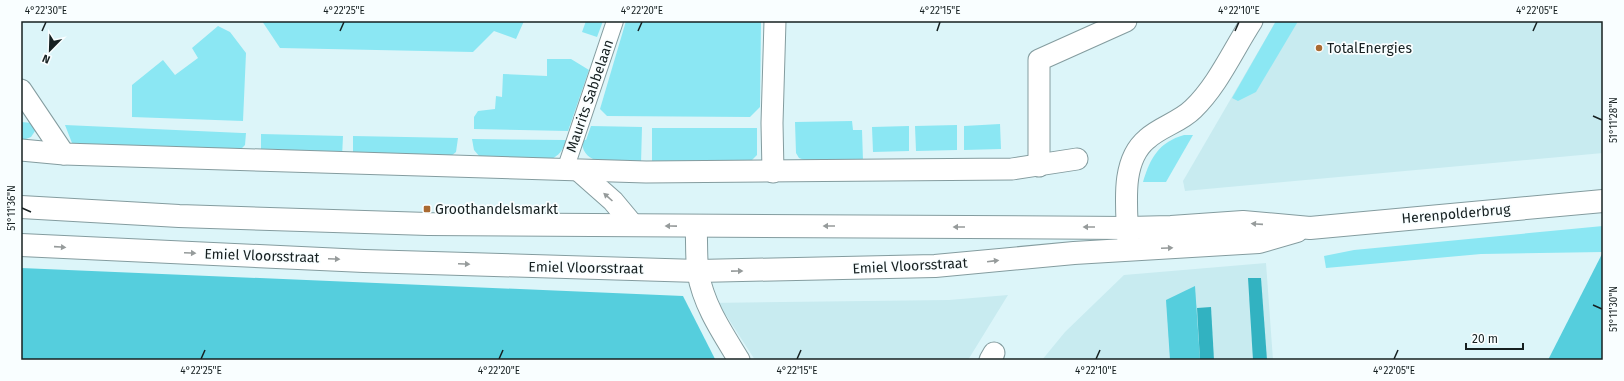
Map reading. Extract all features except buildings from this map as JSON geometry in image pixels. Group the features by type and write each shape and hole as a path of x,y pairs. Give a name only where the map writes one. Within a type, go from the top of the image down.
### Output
{"street":[{"name":"Maurits Sabbelaan","path":"572,170 615,21"},
{"path":"773,172 772,123 775,21"},
{"path":"1039,166 1039,60 1126,21"},
{"path":"1128,250 1128,178 1132,162 1138,150 1146,139 1192,110 1212,86 1252,21"},
{"path":"21,90 64,154"},
{"path":"21,150 64,154 646,172 1012,169 1078,159"},
{"path":"572,170 613,201 634,225"},
{"name":"Herenpolderbrug","path":"1128,250 1259,242 1310,228 1603,201"},
{"path":"21,207 179,216 428,224 1128,228"},
{"name":"Herenpolderbrug","path":"1128,228 1171,227 1243,222 1310,228"},
{"path":"696,226 698,271 702,290 713,318 739,360"},
{"name":"Emiel Vloorsstraat","path":"21,245 364,261 698,271 935,266 1128,250"}],"shaded area":[{"path":"262,21 524,21 516,39 494,31 473,52 280,48"},
{"path":"586,21 603,21 597,37 582,32"},
{"path":"626,21 761,21 760,107 750,117 607,116 600,109"},
{"path":"1276,21 1603,21 1603,153 1185,191 1183,181"},
{"path":"1276,21 1297,21 1297,23 1256,92 1238,101 1232,98"},
{"path":"218,26 230,32 246,53 243,121 132,117 132,85 163,60 175,75 198,58 192,48"},
{"path":"547,59 571,59 589,70 568,131 474,129 474,117 478,111 495,109 496,96 502,97 503,74 547,76"},
{"path":"852,121 853,130 862,130 863,161 807,161 799,158 796,153 795,122"},
{"path":"21,122 33,123 35,131 31,137 21,141"},
{"path":"1000,124 1001,149 964,150 964,126"},
{"path":"65,125 246,133 245,145 239,151 80,146 72,143"},
{"path":"957,125 957,150 916,151 915,126"},
{"path":"591,126 642,127 641,164 613,164 595,160 588,155 583,149 582,139 586,140"},
{"path":"909,126 909,151 873,152 872,127"},
{"path":"652,128 757,128 757,155 750,162 652,163"},
{"path":"261,134 343,136 342,157 261,150"},
{"path":"1184,135 1193,135 1166,182 1143,182 1152,158 1157,152 1168,142"},
{"path":"353,136 458,138 456,152 451,156 353,157"},
{"path":"472,139 566,140 564,147 560,152 550,160 480,157 474,150"},
{"path":"1603,226 1603,252 1481,254 1326,268 1324,256 1354,250"},
{"path":"1603,252 1603,360 1548,360"},
{"path":"1266,263 1273,360 1042,360 1065,332 1124,275"},
{"path":"21,268 683,296 715,359 21,360"},
{"path":"1248,278 1261,278 1267,360 1253,360"},
{"path":"1195,286 1200,360 1170,360 1166,300"},
{"path":"1008,295 968,360 755,360 726,315 713,317 707,303 949,300"},
{"path":"1211,307 1214,360 1200,360 1197,308"}],"place":[{"name":"TotalEnergies","path":"1319,48"},
{"name":"Groothandelsmarkt","path":"427,209"}]}
